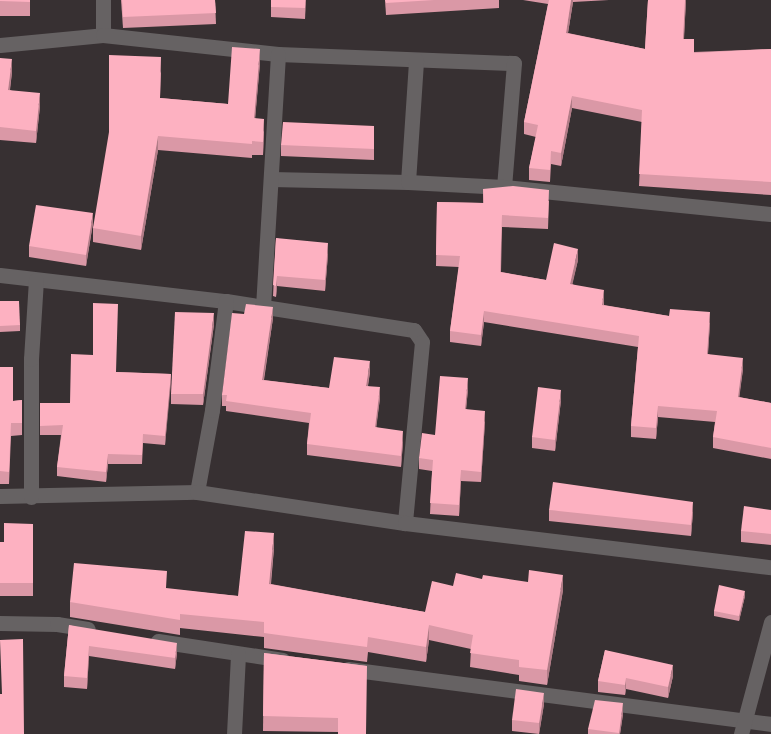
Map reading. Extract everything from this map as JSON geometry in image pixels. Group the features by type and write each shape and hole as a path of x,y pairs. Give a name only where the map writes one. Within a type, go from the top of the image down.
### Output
{"street":[{"path":"102,0 103,34"},
{"path":"0,45 103,34 278,54 514,63 504,187"},
{"path":"263,307 278,54"},
{"path":"408,182 416,60"},
{"path":"271,179 408,182 504,187 771,214"},
{"path":"0,275 226,302 401,326 414,330 422,342 405,523"},
{"path":"31,498 31,360 36,280"},
{"path":"197,492 212,410 226,302"},
{"path":"0,496 31,498 197,492 405,523 771,567"},
{"path":"743,727 771,622"},
{"path":"0,623 57,624 104,632"},
{"path":"142,638 297,662"},
{"path":"234,734 238,654"},
{"path":"336,667 743,727 771,724"}],"building":[{"path":"30,0 30,2 0,1"},
{"path":"122,0 215,0 216,13 123,17"},
{"path":"271,0 305,0 305,8 271,7"},
{"path":"385,0 434,0 386,3"},
{"path":"549,0 571,0 566,33 645,49 648,0 685,0 683,39 694,39 694,53 771,49 771,182 639,174 642,110 572,96 561,153 551,151 550,170 529,168 538,125 524,122"},
{"path":"232,47 260,49 254,118 264,119 263,142 252,141 252,144 158,136 141,236 93,228 109,132 109,55 161,57 160,98 228,104"},
{"path":"0,58 12,59 8,90 40,93 36,131 0,127"},
{"path":"283,122 374,126 374,149 281,145"},
{"path":"513,186 549,190 548,218 502,215 500,272 546,280 554,243 578,249 570,284 604,290 602,305 669,316 670,309 710,312 707,354 743,358 738,397 771,403 771,448 713,437 717,411 658,406 656,428 631,426 639,336 484,311 481,335 450,331 460,256 436,255 437,202 484,203 483,189"},
{"path":"36,205 93,213 86,255 29,246"},
{"path":"276,238 328,243 325,280 277,276 276,286 273,285"},
{"path":"0,301 19,301 20,325 0,326"},
{"path":"93,303 118,304 116,372 171,374 165,436 143,434 142,455 108,454 106,472 57,467 63,425 40,426 40,403 70,403 71,354 93,355"},
{"path":"246,304 273,307 262,380 329,388 334,357 370,361 366,386 380,387 375,427 403,431 401,456 307,444 311,413 226,401 227,395 222,395 232,313 244,314"},
{"path":"175,312 214,313 203,394 171,394"},
{"path":"0,367 13,367 13,401 22,400 22,423 11,423 9,472 0,471"},
{"path":"440,376 468,378 465,409 485,411 481,472 461,470 459,505 430,503 433,460 419,458 422,433 435,435"},
{"path":"538,387 561,390 555,440 532,437"},
{"path":"553,482 693,502 691,525 549,510"},
{"path":"744,506 771,510 771,534 741,531"},
{"path":"4,523 33,524 33,583 0,583 0,542 4,542"},
{"path":"245,531 274,533 269,584 425,612 432,581 453,586 456,573 482,579 483,575 528,582 529,570 563,575 547,670 519,667 519,660 470,653 473,635 429,625 426,647 368,637 367,647 264,633 264,622 180,614 180,620 70,602 74,563 167,571 166,588 238,596"},
{"path":"719,585 745,591 739,616 714,611"},
{"path":"69,625 177,643 175,658 89,646 87,678 64,676"},
{"path":"23,639 24,734 0,734 0,694 2,694 0,640"},
{"path":"605,650 673,665 668,687 626,678 625,685 598,681"},
{"path":"264,653 367,666 366,734 338,734 338,718 263,716"},
{"path":"516,689 544,693 539,723 512,720"},
{"path":"595,700 623,703 619,733 588,729"}]}
